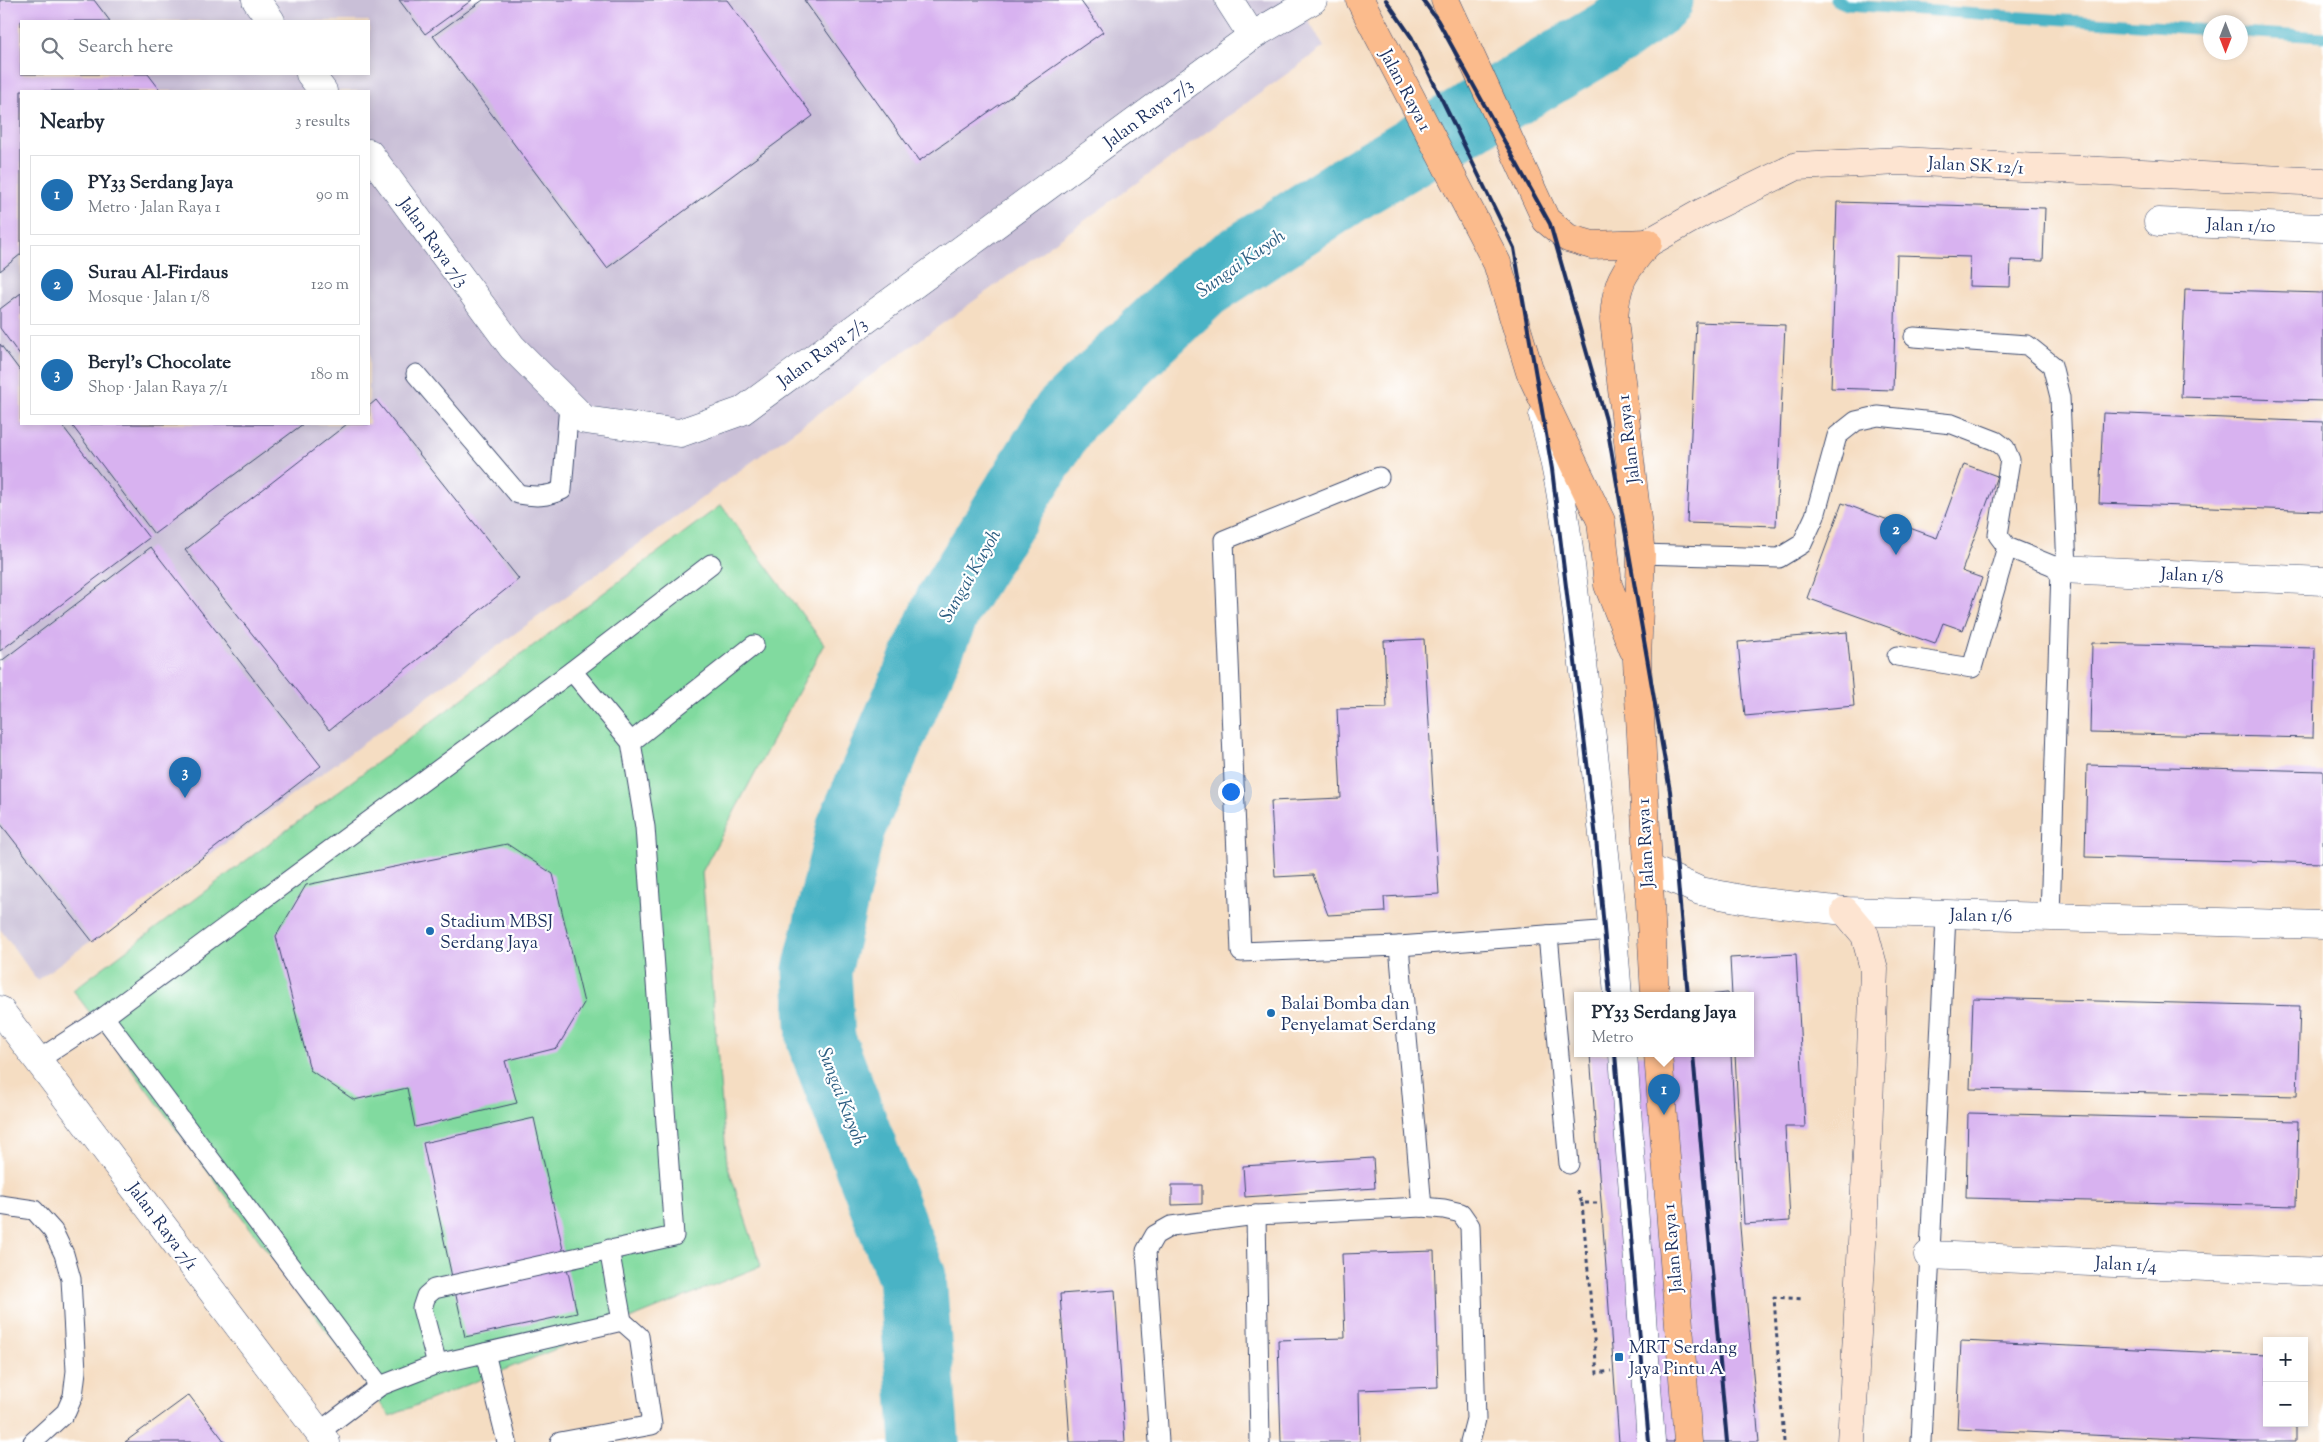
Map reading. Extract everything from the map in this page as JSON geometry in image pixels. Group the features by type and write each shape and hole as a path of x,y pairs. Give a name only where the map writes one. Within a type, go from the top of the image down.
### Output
{"main road":[{"path":"1445,0 1546,220 1568,238 1592,245 1648,243"},
{"name":"Jalan Raya 1","path":"1365,11 1496,263 1530,372"},
{"name":"Jalan SK 12/1","path":"1648,243 1703,212 1797,166 1900,161 2323,182"},
{"name":"Jalan Raya 1","path":"1648,243 1622,276 1615,296 1614,320 1641,554 1637,660 1654,992"},
{"path":"1530,372 1601,521 1608,584 1637,660"},
{"path":"1845,911 1865,935 1874,969 1868,1135 1851,1442"},
{"name":"Jalan Raya 1","path":"1658,1057 1688,1442"}],"street":[{"path":"256,0 270,20"},
{"path":"1229,0 1252,36"},
{"name":"Jalan Raya 7/3","path":"370,154 512,347 585,420 680,433 742,411 1252,36 1313,0"},
{"path":"311,75 322,90"},
{"name":"Jalan 1/10","path":"2158,222 2323,228"},
{"name":"Jalan Raya 1","path":"1530,372 1552,446 1570,557 1613,930 1618,992"},
{"name":"Jalan 1/8","path":"2064,569 2323,581"},
{"name":"Jalan 1/6","path":"1646,866 1700,891 1752,901 1845,911 2323,925"},
{"name":"Jalan Raya 7/1","path":"0,1010 322,1437"},
{"name":"Jalan Raya 1","path":"1623,1057 1651,1442"},
{"name":"Jalan 1/4","path":"1928,1255 2323,1272"}],"lane":[{"path":"1914,337 2027,345 2052,365 2060,397 2064,569 2050,917"},
{"path":"416,374 518,494 534,497 550,496 562,490 569,405"},
{"path":"1641,554 1779,558 1802,544 1815,516 1836,436 1856,421 1878,416 1952,424 1996,441 2005,448 2010,460 1998,535 2007,547 2064,569"},
{"path":"1379,477 1224,540 1241,952 1399,946 1613,930"},
{"path":"1897,656 1972,668 2007,547"},
{"path":"38,1060 104,1017 572,671 711,564"},
{"path":"631,742 754,645"},
{"path":"437,1364 422,1308 426,1296 434,1289 674,1236 645,828 631,742 572,671"},
{"path":"1921,1442 1928,1255 1946,914"},
{"path":"1548,935 1569,1164"},
{"path":"1399,946 1422,1207"},
{"path":"104,1017 380,1386"},
{"path":"0,1205 34,1210 53,1231 64,1254 71,1279 76,1371 73,1396 66,1412 34,1442"},
{"path":"1159,1442 1146,1251 1155,1235 1170,1226 1256,1216 1422,1207 1444,1208 1461,1213 1470,1226 1476,1419 1470,1442"},
{"path":"1256,1216 1260,1442"},
{"path":"560,1442 652,1425 639,1336 622,1322 609,1249"},
{"path":"322,1437 380,1386 437,1364 622,1322"},
{"path":"486,1353 507,1442"}],"path":[{"path":"1569,1164 1582,1204 1597,1373 1613,1371"},
{"path":"1582,1204 1635,1203"},
{"path":"1784,1442 1774,1298 1804,1299"}],"shaded area":[{"path":"0,0 1296,0 1324,47 37,980 0,929"}],"green space":[{"name":"Stadium MBSJ Serdang Jaya","path":"721,505 824,644 702,872 727,1164 761,1266 390,1416 73,990"}],"building":[{"path":"0,0 94,0 109,20 20,20 20,75 149,75 160,90 20,90 20,255 0,271"},
{"path":"399,0 472,0 425,34"},
{"path":"483,0 727,0 813,116 607,268 433,36"},
{"path":"804,0 1080,0 1103,32 919,161"},
{"path":"1837,202 2045,208 2043,261 2011,260 2010,287 1969,286 1970,257 1897,255 1893,390 1831,388"},
{"path":"2185,289 2323,293 2323,401 2181,397"},
{"path":"20,294 20,356 0,328 0,309"},
{"path":"1696,322 1785,325 1776,526 1687,523"},
{"path":"0,344 20,371 20,425 62,425 149,538 0,651"},
{"path":"376,400 519,579 329,730 185,550 346,425 370,425 370,405"},
{"path":"2103,413 2323,422 2323,511 2099,503"},
{"path":"72,425 302,425 154,534"},
{"path":"1964,464 1997,476 1962,571 1982,578 1963,630 1943,623 1935,644 1807,598 1842,503 1937,538"},
{"path":"151,547 321,766 93,942 0,823 0,662"},
{"path":"1847,632 1854,706 1745,716 1738,642"},
{"path":"1424,639 1439,894 1384,897 1385,912 1328,915 1313,875 1275,877 1271,801 1341,798 1337,709 1387,708 1384,641"},
{"path":"2092,643 2315,648 2313,738 2090,733"},
{"path":"2087,765 2323,771 2323,863 2085,857"},
{"path":"507,844 553,874 584,1003 557,1048 505,1061 517,1103 415,1127 407,1088 354,1100 310,1070 276,936 306,885"},
{"path":"1796,954 1805,1127 1785,1127 1790,1221 1744,1224 1735,1057 1754,1057 1754,992 1732,992 1730,958"},
{"path":"1973,998 2300,1006 2297,1096 1970,1089"},
{"path":"1590,1057 1731,1057 1740,1227 1759,1442 1619,1442"},
{"path":"1968,1113 2298,1121 2296,1206 1966,1198"},
{"path":"534,1118 577,1313 465,1337 423,1143"},
{"path":"1373,1158 1375,1188 1245,1197 1243,1166"},
{"path":"1172,1185 1202,1185 1202,1204 1172,1205"},
{"path":"1434,1251 1438,1387 1359,1390 1360,1442 1281,1442 1278,1340 1345,1338 1342,1254"},
{"path":"1115,1290 1125,1442 1070,1442 1060,1294"},
{"path":"1961,1341 2263,1355 2263,1427 2295,1427 2295,1442 2245,1442 1957,1429"},
{"path":"189,1395 225,1442 125,1442"}],"waterway":[{"name":"Sungai Kuyoh","path":"925,1442 912,1277 821,1040 817,971 851,827 949,603 1066,415 1202,285 1354,186 1614,32 1659,0"},
{"path":"1835,0 1847,5 2203,30"},
{"path":"2248,32 2323,37"}],"railway":[{"path":"1386,0 1412,38 1514,248 1552,469 1596,838 1610,992"},
{"path":"1423,0 1438,21 1550,224 1606,420 1670,791 1688,992"},
{"path":"1615,1057 1649,1442"},
{"path":"1693,1057 1727,1442"}],"place":[{"name":"Surau Al-Firdaus","path":"1896,555"},
{"name":"Beryl's Chocolate","path":"185,798"},
{"name":"Stadium MBSJ Serdang Jaya","path":"430,931"},
{"name":"Balai Bomba dan Penyelamat Serdang","path":"1271,1013"},
{"name":"PY33 Serdang Jaya","path":"1664,1115"},
{"name":"MRT Serdang Jaya Pintu A","path":"1619,1357"}]}
